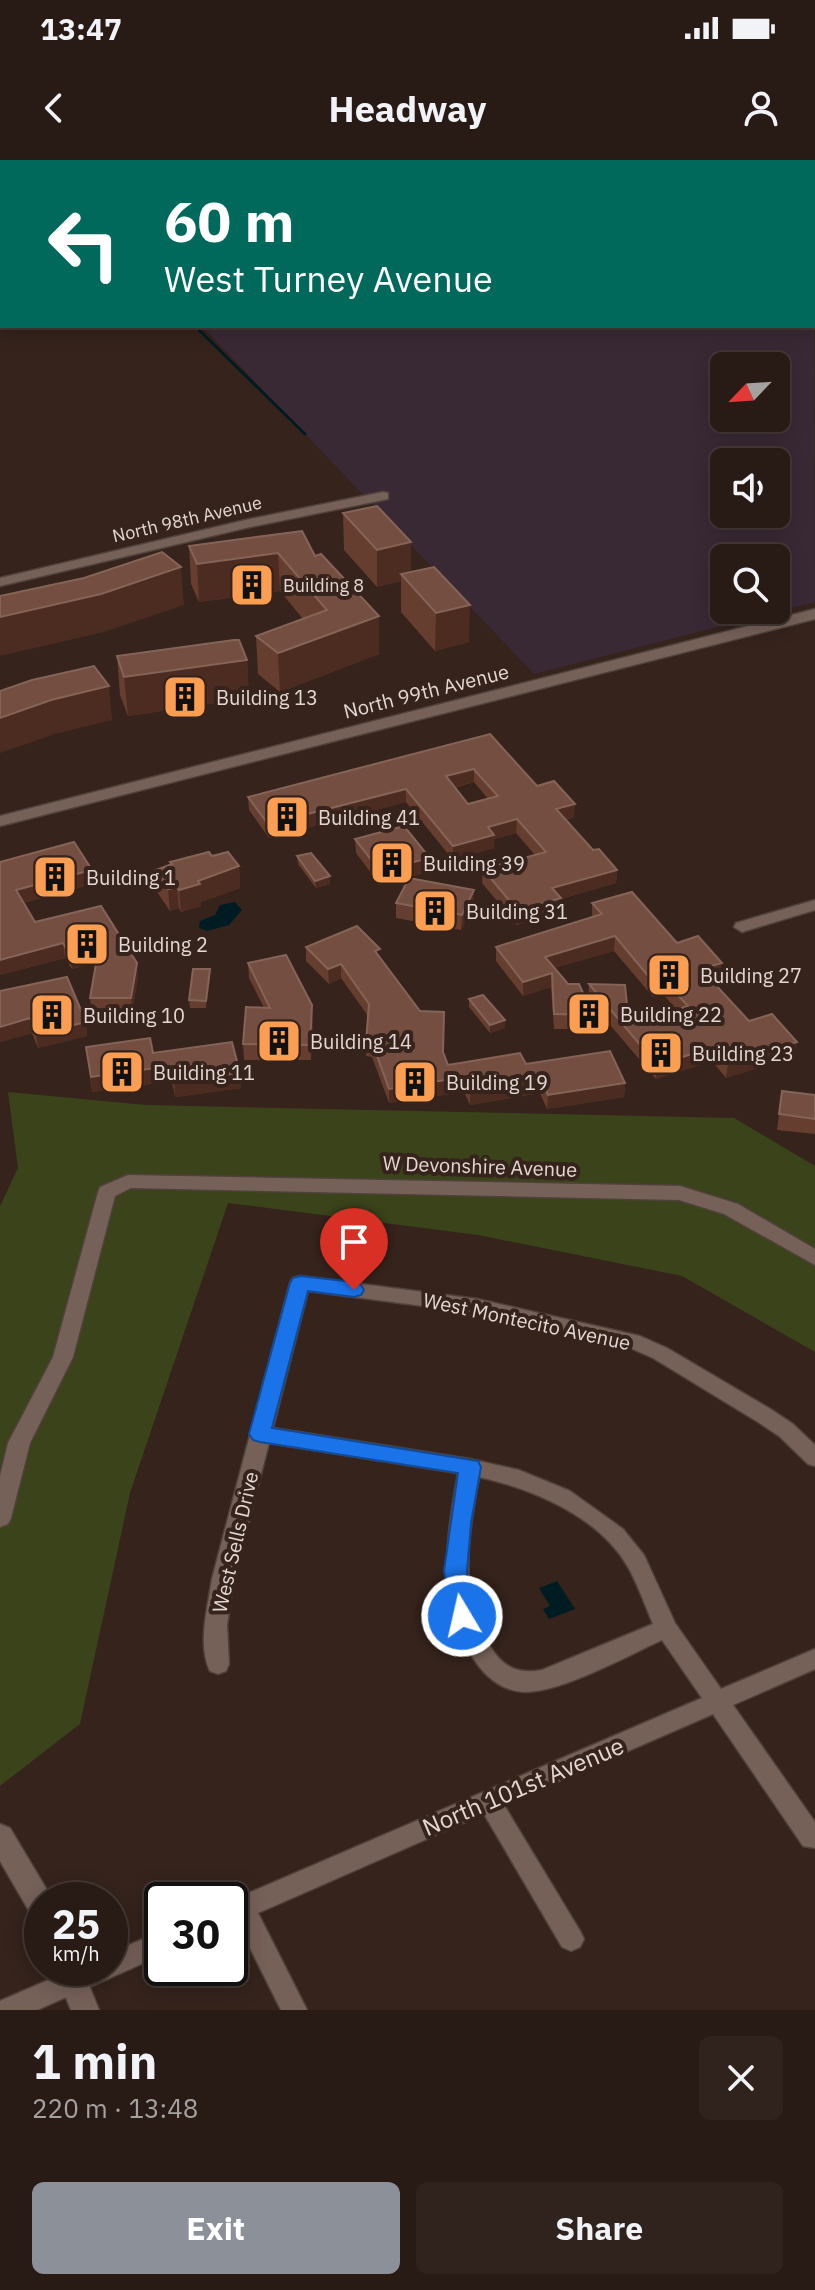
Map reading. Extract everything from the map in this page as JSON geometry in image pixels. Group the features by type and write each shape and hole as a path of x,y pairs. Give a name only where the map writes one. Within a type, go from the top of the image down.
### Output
{"main road":[{"name":"North 99th Avenue","path":"0,821 815,614"},
{"path":"0,1836 27,1882"},
{"path":"75,1986 85,2010"}],"street":[{"name":"North 98th Avenue","path":"0,582 250,523 383,496"},
{"path":"742,927 812,910"},
{"name":"W Devonshire Avenue","path":"0,1518 19,1443 63,1357 107,1192 128,1181 680,1193 731,1209 815,1258"},
{"name":"West Sells Drive","path":"218,1664 216,1625 223,1579 300,1283"},
{"name":"West Montecito Avenue","path":"300,1283 477,1306 633,1341 660,1353 765,1416 786,1430 815,1458"},
{"path":"260,1434 511,1476 562,1497 605,1527 636,1561 666,1628 812,1838"},
{"path":"470,1467 455,1571 457,1593 471,1638 490,1666 512,1680 540,1680 666,1628"},
{"name":"North 101st Avenue","path":"248,1905 815,1659"},
{"path":"489,1801 571,1939"},
{"path":"248,1931 294,2010"},
{"path":"9,2010 51,1986"}],"shaded area":[{"path":"204,328 814,328 815,602 790,608 790,544 710,544 710,624 729,624 534,674"}],"green space":[{"path":"8,1092 146,1105 734,1118 815,1166 815,1352 682,1276 478,1235 228,1203 130,1493 80,1724 0,1786 0,1206 18,1168"}],"water":[{"path":"235,902 242,910 229,925 207,931 199,928 200,921 215,915 220,905"},
{"path":"557,1581 575,1609 549,1619 543,1609 550,1606 539,1588"}],"building":[{"path":"377,506 411,542 377,550 343,513"},
{"path":"302,531 315,556 321,554 379,616 278,653 256,636 327,610 278,553 197,564 189,546"},
{"path":"162,552 181,567 101,594 0,617 0,596 84,578"},
{"path":"434,567 470,605 436,613 401,574"},
{"path":"239,640 247,660 124,677 117,656"},
{"path":"94,666 109,686 51,700 0,718 0,691 32,680"},
{"path":"490,734 537,786 554,781 575,804 556,809 593,850 599,849 617,870 552,888 561,898 518,911 483,869 546,852 517,819 488,827 494,835 453,846 406,789 268,824 248,797","holes":["474,769 498,796 468,804 446,776"]},
{"path":"404,826 425,852 425,859 380,871 355,839"},
{"path":"74,842 92,870 16,890 35,922 101,906 137,963 131,998 90,998 99,947 70,955 63,943 0,960 0,862"},
{"path":"209,852 212,856 228,852 239,866 179,890 177,887 168,889 156,870 172,864 170,862"},
{"path":"311,853 330,876 315,881 297,856"},
{"path":"409,878 474,890 462,915 396,903"},
{"path":"632,892 677,943 698,936 722,963 701,969 749,1021 772,1014 797,1042 728,1063 714,1047 657,1065 589,984 625,985 629,1025 688,1006 664,980 654,983 615,936 545,957 568,984 579,984 593,1015 554,1014 552,973 523,982 496,947 602,914 592,903"},
{"path":"357,926 380,949 375,951 420,1011 444,1012 443,1052 448,1065 520,1053 526,1064 610,1051 625,1083 548,1095 541,1078 470,1091 464,1077 389,1089 372,1042 366,1042 369,1004 341,964 328,969 306,947"},
{"path":"286,955 312,1005 310,1045 243,1044 246,1007 270,1008 248,963"},
{"path":"193,969 210,969 206,1001 189,1000"},
{"path":"67,977 86,1022 36,1034 30,1018 0,1027 0,991"},
{"path":"483,995 505,1020 490,1025 469,999"},
{"path":"150,1038 153,1053 232,1042 240,1073 174,1082 170,1066 91,1077 86,1047"},
{"path":"782,1091 815,1095 815,1119 779,1114"}],"waterway":[{"path":"197,328 305,434"}],"place":[{"name":"Building 8","path":"252,585"},
{"name":"Building 13","path":"185,697"},
{"name":"Building 41","path":"287,817"},
{"name":"Building 39","path":"392,863"},
{"name":"Building 1","path":"55,877"},
{"name":"Building 31","path":"435,911"},
{"name":"Building 2","path":"87,944"},
{"name":"Building 27","path":"669,975"},
{"name":"Building 22","path":"589,1014"},
{"name":"Building 10","path":"52,1015"},
{"name":"Building 14","path":"279,1041"},
{"name":"Building 23","path":"661,1053"},
{"name":"Building 11","path":"122,1072"},
{"name":"Building 19","path":"415,1082"}],"route":[{"path":"354,1290 300,1283 260,1434 470,1467 455,1571 462,1616"}]}
